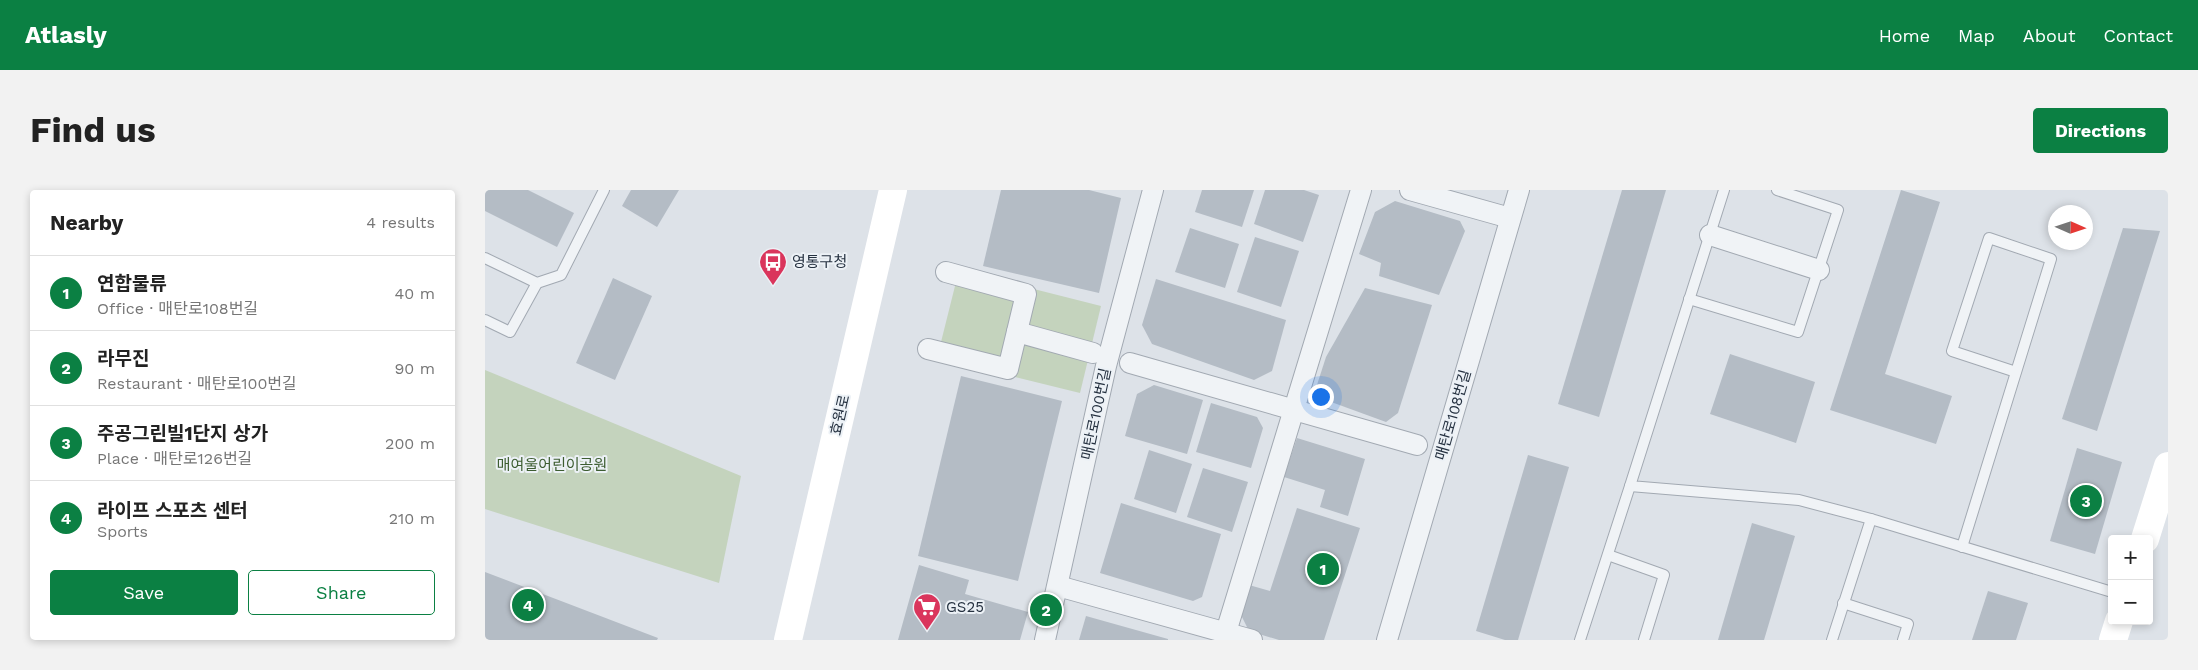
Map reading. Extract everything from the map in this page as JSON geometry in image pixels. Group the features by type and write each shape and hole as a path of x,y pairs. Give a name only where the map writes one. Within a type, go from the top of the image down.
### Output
{"street":[{"name":"효원로","path":"788,640 893,190"},
{"name":"매탄로100번길","path":"1045,640 1106,366 1153,190"},
{"path":"1226,632 1361,190"},
{"path":"1410,190 1510,218"},
{"name":"매탄로108번길","path":"1387,640 1519,190"},
{"path":"1710,235 1819,270"},
{"path":"928,349 1009,369 1026,294 946,272"},
{"path":"1017,332 1093,353"},
{"path":"1130,363 1417,444"},
{"path":"2146,535 2168,466"},
{"path":"1058,586 1252,640"},
{"path":"2113,640 2118,625"}],"lane":[{"path":"485,320 510,332 537,283 561,275 603,190"},
{"path":"1580,640 1724,190"},
{"path":"1689,299 1798,332 1839,210 1777,190"},
{"path":"1962,547 2051,259 1989,238 1951,351 2016,372"},
{"path":"485,258 537,283"},
{"path":"1630,486 1799,500 1871,519 2108,591"},
{"path":"1832,640 1871,519"},
{"path":"1608,555 1664,575 1644,640"},
{"path":"1843,603 1908,624 1903,640"}],"green space":[{"path":"959,270 1101,306 1080,393 937,358"},
{"name":"매여울어린이공원","path":"485,370 741,476 719,583 485,509"}],"building":[{"path":"485,190 528,190 574,213 557,247 485,211"},
{"path":"631,190 679,190 657,227 622,206"},
{"path":"1001,190 1089,190 1121,198 1099,293 983,266"},
{"path":"1202,190 1254,190 1242,227 1195,212"},
{"path":"1265,190 1304,190 1319,195 1303,242 1254,224"},
{"path":"1622,190 1666,190 1599,417 1558,404"},
{"path":"1901,190 1940,202 1885,374 1952,396 1936,444 1830,410"},
{"path":"1395,201 1460,221 1465,231 1439,295 1379,276 1381,263 1359,254 1375,212"},
{"path":"1190,228 1239,244 1225,288 1175,272"},
{"path":"2123,228 2160,231 2097,431 2062,419"},
{"path":"1255,237 1299,251 1281,307 1237,292"},
{"path":"613,278 652,296 615,380 576,363"},
{"path":"1156,279 1286,320 1272,371 1254,380 1152,344 1142,325"},
{"path":"1365,288 1432,305 1398,413 1386,422 1323,399 1316,388 1326,357"},
{"path":"1730,354 1815,382 1796,443 1710,414"},
{"path":"961,376 1062,401 1018,581 918,556"},
{"path":"1154,385 1203,400 1187,454 1125,436 1137,394"},
{"path":"1211,403 1257,417 1263,428 1251,468 1196,452"},
{"path":"1297,438 1365,459 1348,516 1320,507 1325,490 1284,477"},
{"path":"2077,448 2122,462 2095,554 2050,541"},
{"path":"1149,450 1192,464 1176,513 1134,499"},
{"path":"1528,455 1569,467 1518,640 1505,640 1476,631"},
{"path":"1203,468 1248,482 1232,532 1187,517"},
{"path":"1121,503 1221,534 1202,597 1193,601 1100,573"},
{"path":"1297,508 1360,528 1324,640 1279,640 1249,631 1240,613 1249,585 1270,591"},
{"path":"1752,523 1795,536 1764,640 1718,640"},
{"path":"919,565 969,580 965,594 1028,612 1020,640 898,640"},
{"path":"485,572 658,638 657,640 485,640"},
{"path":"1988,591 2028,603 2016,640 1972,640"},
{"path":"1086,616 1168,639 1168,640 1079,640"}],"place":[{"name":"영통구청","path":"773,286"},
{"name":"주공그린빌1단지 상가","path":"2086,501"},
{"name":"연합물류","path":"1323,569"},
{"name":"라이프 스포츠 센터","path":"528,605"},
{"name":"라무진","path":"1046,610"},
{"name":"GS25","path":"927,631"}]}
